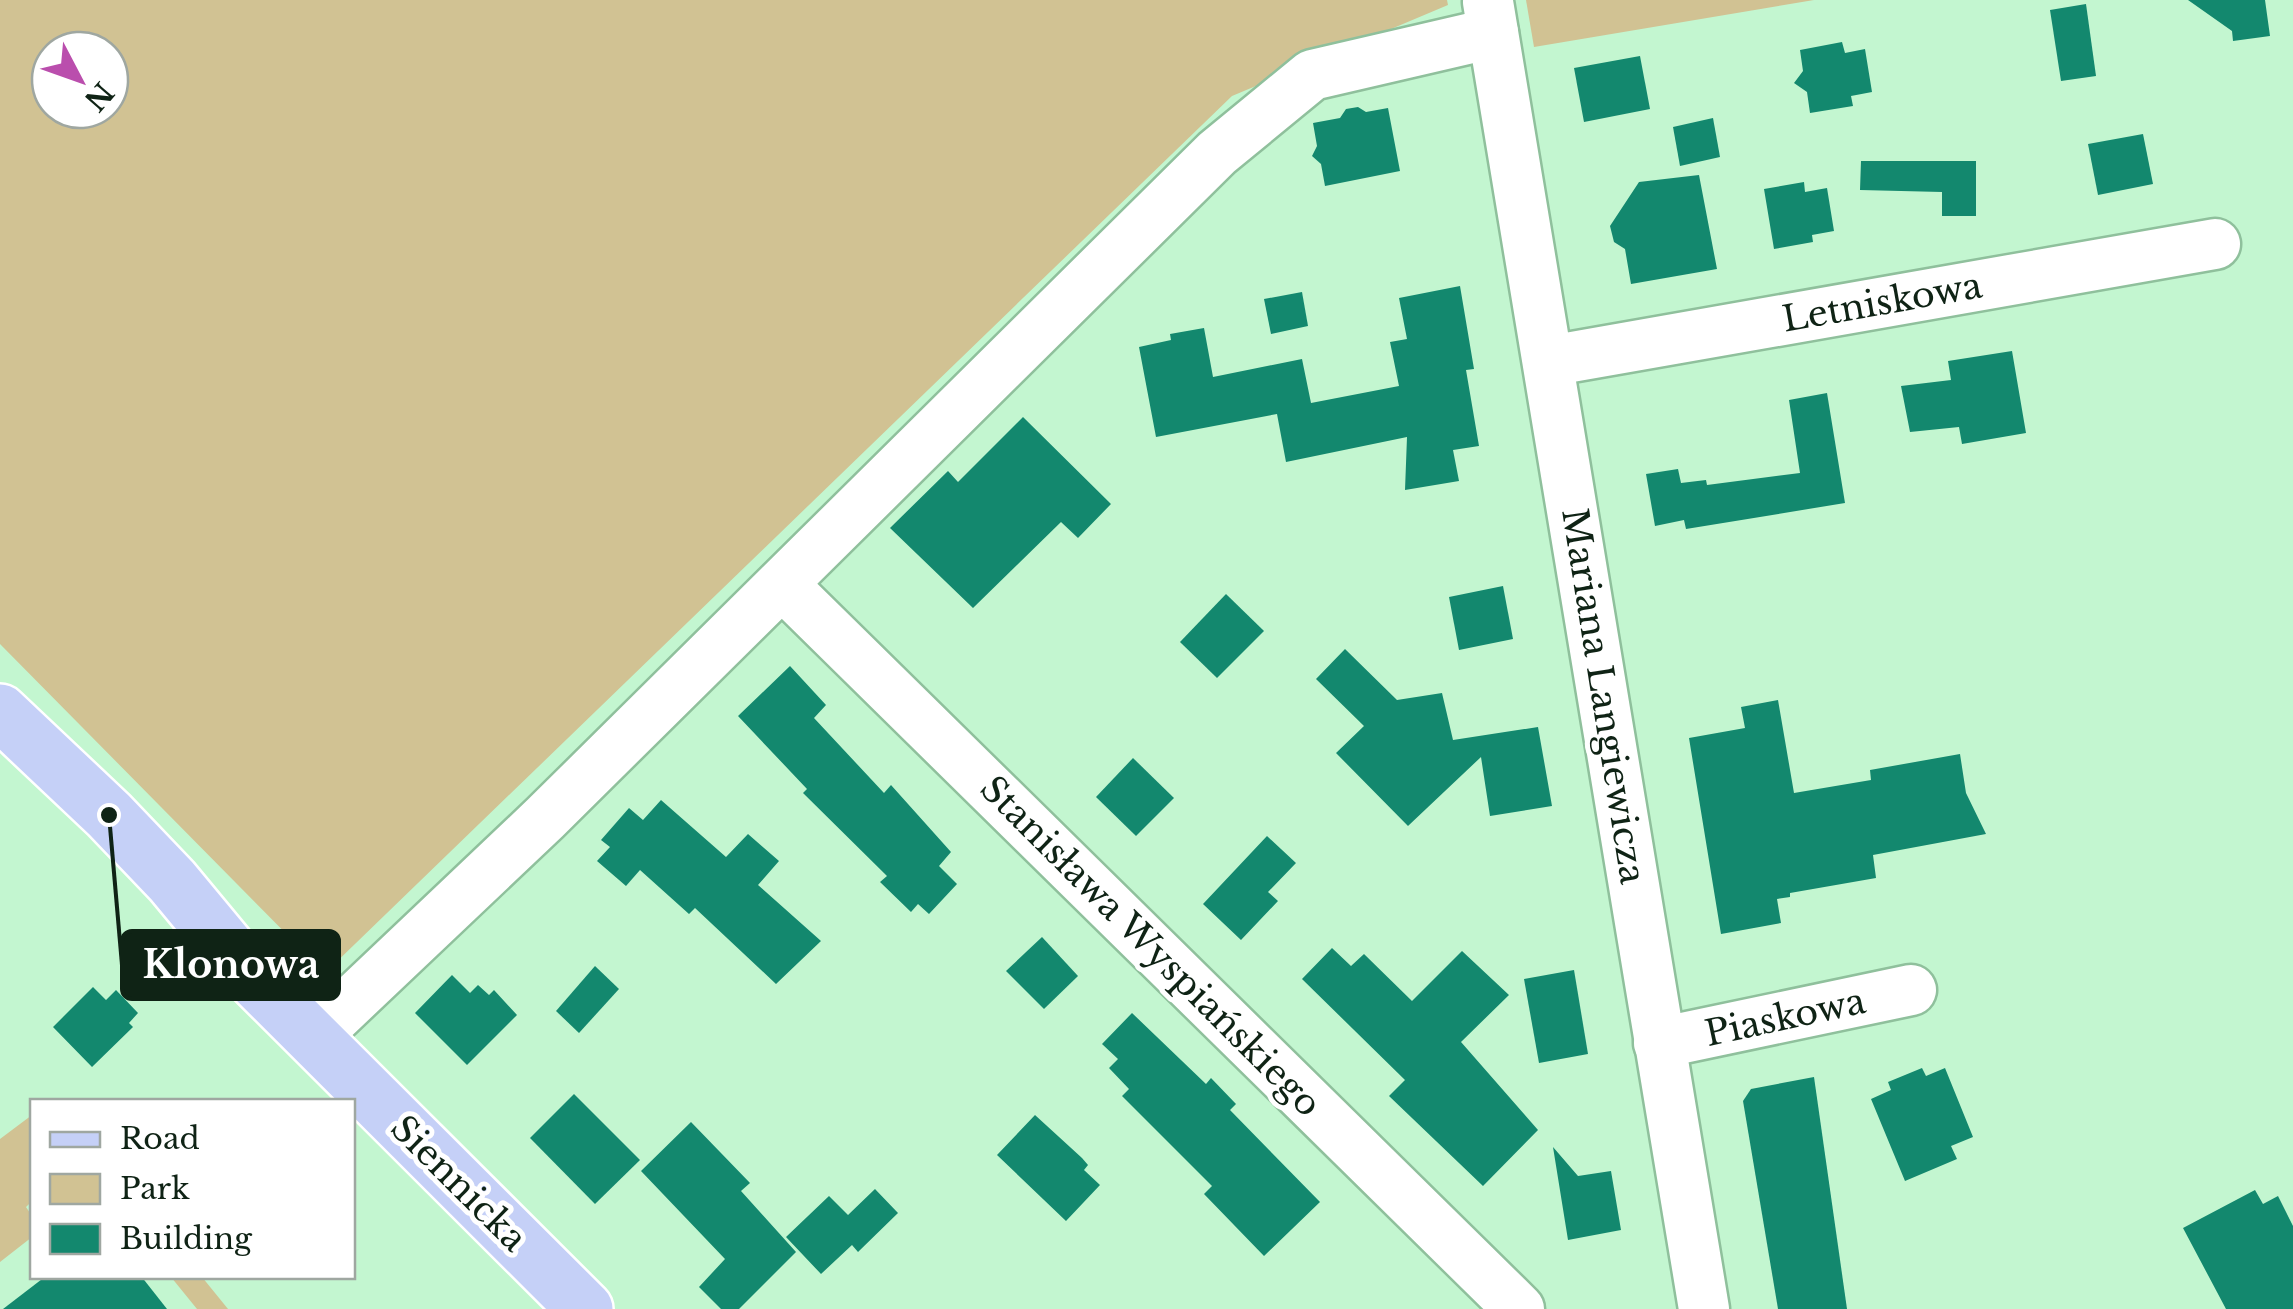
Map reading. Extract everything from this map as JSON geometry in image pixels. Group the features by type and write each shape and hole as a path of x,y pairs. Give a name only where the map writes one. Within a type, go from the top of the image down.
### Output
{"main road":[{"name":"Siennicka","path":"0,712 122,828 250,975 585,1309"}],"street":[{"name":"Mariana Langiewicza","path":"1490,16 1704,1309"},
{"path":"312,1038 782,584 1217,153 1312,75 1490,16"},
{"name":"Letniskowa","path":"1549,361 2216,244"},
{"name":"Stanisława Wyspiańskiego","path":"782,584 1519,1309"},
{"name":"Piaskowa","path":"1659,1043 1910,990"}],"green space":[{"path":"0,0 1447,0 1448,5 1232,96 325,973 0,644"},
{"path":"1526,0 1814,0 1534,47"},
{"path":"30,1116 30,1203 26,1207 30,1213 30,1239 0,1262 0,1139"},
{"path":"173,1279 204,1279 228,1309 197,1309"}],"building":[{"path":"2188,0 2265,0 2270,36 2233,41 2232,31"},
{"path":"2086,4 2096,76 2061,81 2050,10"},
{"path":"1842,42 1845,53 1865,49 1872,92 1851,96 1853,106 1810,113 1807,92 1794,83 1803,71 1800,50"},
{"path":"1640,56 1650,109 1584,122 1574,68"},
{"path":"1358,107 1366,112 1388,108 1400,171 1325,186 1321,164 1312,156 1317,146 1313,123 1340,118 1346,109"},
{"path":"1713,118 1720,157 1680,166 1673,127"},
{"path":"2143,134 2153,184 2098,195 2088,144"},
{"path":"1861,161 1976,161 1976,216 1942,216 1942,192 1860,190"},
{"path":"1699,175 1717,269 1631,284 1625,249 1614,242 1610,226 1639,182"},
{"path":"1804,182 1805,192 1827,188 1834,231 1812,235 1813,242 1774,249 1764,189"},
{"path":"1460,286 1474,369 1466,370 1479,446 1453,450 1459,481 1405,490 1407,437 1286,462 1277,414 1156,437 1139,347 1171,340 1170,334 1204,328 1213,377 1302,359 1311,403 1399,386 1390,342 1407,339 1399,298"},
{"path":"1302,292 1308,326 1271,334 1264,299"},
{"path":"2012,351 2026,433 1962,444 1959,427 1910,432 1901,386 1951,380 1948,361"},
{"path":"1827,393 1845,503 1686,529 1684,520 1655,526 1646,474 1678,469 1681,483 1706,480 1707,485 1800,473 1789,400"},
{"path":"1023,417 1111,504 1078,538 1061,522 973,608 890,528 948,471 958,482"},
{"path":"1503,586 1513,639 1459,650 1449,597"},
{"path":"1226,594 1264,631 1217,678 1180,642"},
{"path":"1345,649 1397,700 1442,693 1453,740 1538,727 1552,806 1490,816 1481,757 1408,826 1336,753 1364,726 1316,679"},
{"path":"790,666 826,705 814,718 884,793 891,785 951,852 939,866 957,884 929,914 918,904 911,912 880,882 887,876 803,793 807,789 738,716"},
{"path":"1778,700 1794,793 1871,780 1870,770 1960,754 1966,793 1986,834 1873,855 1876,878 1790,893 1790,897 1777,899 1781,923 1721,934 1689,738 1745,728 1741,707"},
{"path":"1133,758 1174,798 1136,836 1096,797"},
{"path":"661,800 726,857 748,834 779,861 758,885 821,941 776,984 695,908 689,914 640,870 626,886 597,861 610,847 601,840 629,808 643,820"},
{"path":"1267,836 1296,863 1268,892 1278,901 1241,940 1203,904"},
{"path":"1042,937 1078,976 1044,1009 1006,971"},
{"path":"1332,948 1351,966 1364,954 1412,1001 1462,951 1509,995 1461,1042 1538,1130 1483,1186 1389,1096 1405,1080 1302,979"},
{"path":"595,966 619,989 579,1033 556,1011"},
{"path":"1574,970 1588,1054 1539,1063 1524,979"},
{"path":"452,975 470,993 478,985 489,995 494,990 517,1015 467,1065 415,1013"},
{"path":"93,987 106,1000 116,990 138,1013 129,1023 133,1027 92,1067 53,1027"},
{"path":"1132,1013 1206,1084 1211,1078 1236,1104 1230,1110 1320,1202 1264,1256 1204,1194 1212,1186 1122,1096 1129,1089 1109,1068 1118,1059 1102,1044"},
{"path":"1922,1068 1926,1076 1945,1068 1973,1137 1951,1146 1957,1159 1905,1181 1871,1099 1891,1090 1888,1082"},
{"path":"1814,1077 1847,1309 1778,1309 1743,1101 1751,1089"},
{"path":"574,1094 640,1160 595,1204 530,1138"},
{"path":"1035,1115 1082,1158 1088,1165 1084,1170 1100,1185 1066,1221 997,1155"},
{"path":"691,1122 750,1183 741,1191 796,1252 739,1309 721,1309 699,1287 725,1259 641,1171"},
{"path":"1553,1147 1578,1176 1611,1171 1621,1230 1568,1240"},
{"path":"875,1189 898,1213 858,1252 852,1245 821,1274 786,1237 829,1196 848,1215"},
{"path":"2255,1190 2263,1204 2278,1196 2293,1226 2293,1309 2226,1309 2183,1228"},
{"path":"42,1279 143,1279 167,1309 3,1309"}],"place":[{"name":"Klonowa","path":"109,815"}]}
